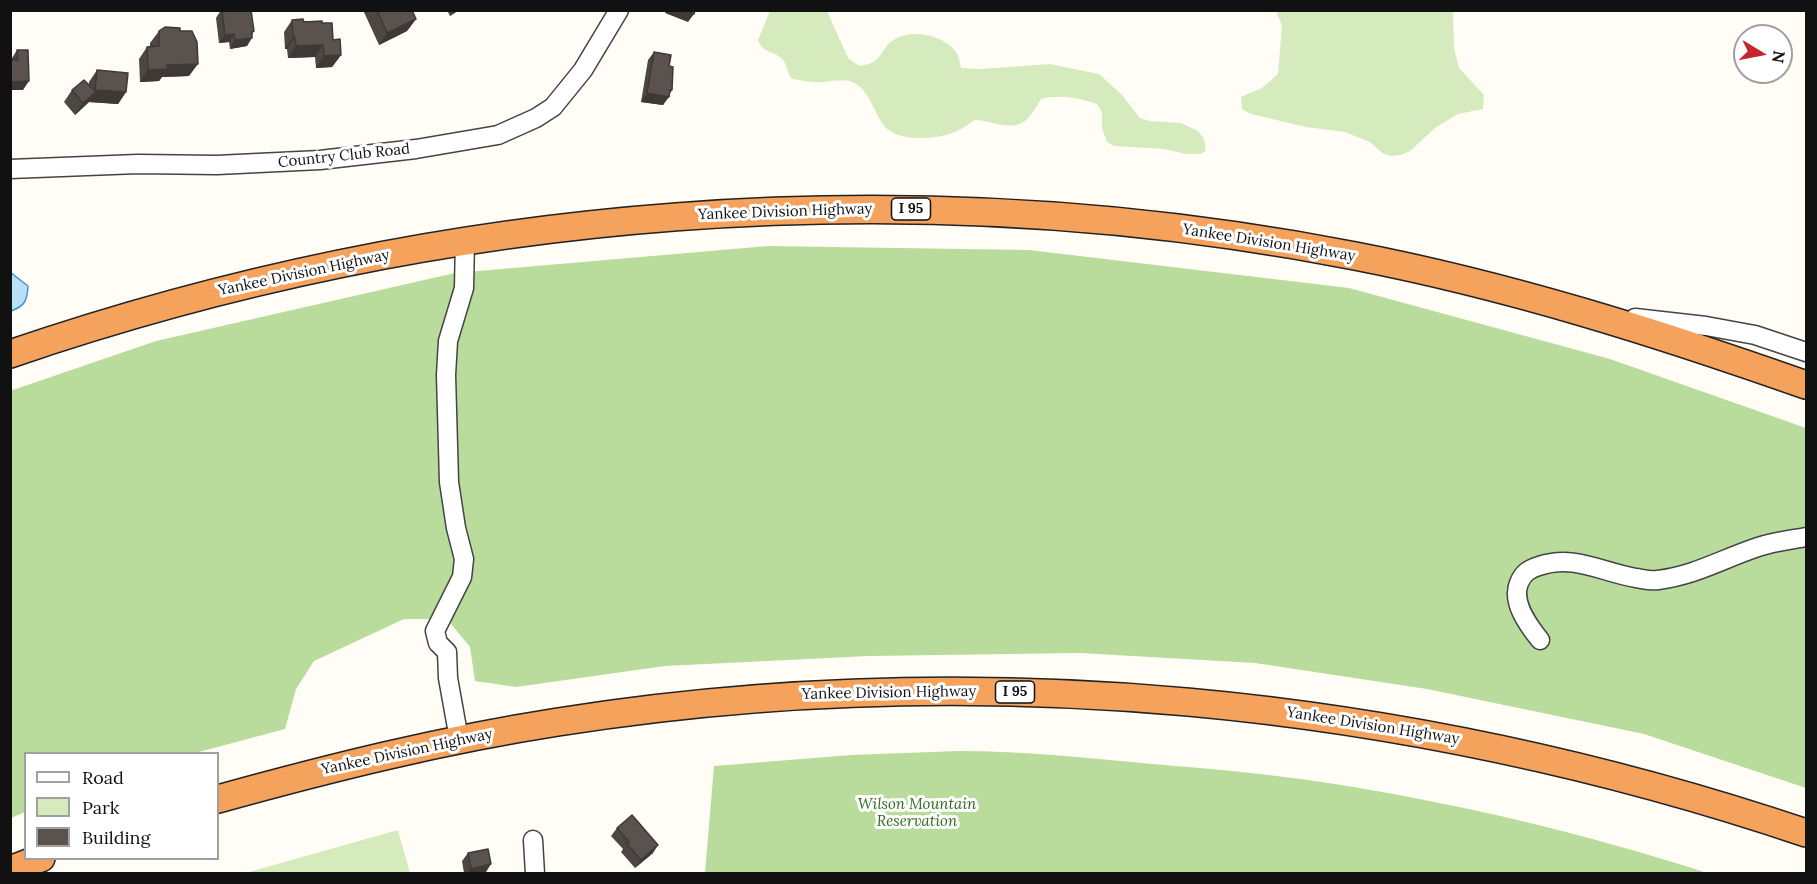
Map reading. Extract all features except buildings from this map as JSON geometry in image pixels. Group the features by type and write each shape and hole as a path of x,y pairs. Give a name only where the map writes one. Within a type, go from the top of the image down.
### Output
{"highway":[{"name":"Yankee Division Highway","path":"10,354 207,294 326,266 465,240 604,223 752,211 874,209 1014,213 1144,224 1320,249 1458,278 1592,314 1669,337 1806,385"},
{"name":"Yankee Division Highway","path":"219,799 325,769 459,739 621,713 793,696 946,691 1040,692 1152,697 1295,713 1466,741 1567,763 1658,787 1806,833"},
{"path":"10,870 36,860"}],"street":[{"name":"Country Club Road","path":"10,169 138,164 217,165 321,160 416,149 498,135 536,118 553,107 583,70 619,10"},
{"path":"459,739 448,678 447,652 438,644 435,631 462,577 464,559 456,528 449,482 446,375 448,341 464,288 465,240"},
{"path":"1592,314 1706,326 1755,335 1806,352"},
{"path":"1540,640 1528,626 1516,590 1520,580 1529,569 1551,562 1569,561 1618,575 1654,580 1685,576 1759,546 1806,537"},
{"path":"533,840 535,873"}],"green space":[{"path":"1275,10 1453,11 1454,48 1459,68 1484,95 1483,109 1458,114 1435,128 1410,151 1391,156 1382,153 1370,142 1345,132 1306,127 1251,114 1242,109 1241,97 1262,88 1278,74 1282,25"},
{"path":"770,11 827,11 848,58 859,66 878,59 895,39 918,34 927,35 949,45 955,51 961,68 981,69 1050,64 1099,74 1122,95 1140,118 1181,123 1198,131 1204,139 1206,151 1200,154 1186,154 1164,149 1114,146 1107,142 1102,128 1102,112 1097,104 1062,97 1041,99 1027,119 1016,125 975,120 947,135 927,138 905,137 896,134 882,123 868,97 856,84 843,80 810,82 792,79 783,59 765,49 758,40"},
{"path":"768,246 1029,250 1349,288 1610,359 1806,428 1806,788 1644,734 1427,689 1255,663 1080,653 869,656 665,666 516,687 475,681 470,647 447,619 404,619 314,661 296,689 285,729 199,752 24,752 24,812 11,818 10,391 156,341 455,273"},
{"name":"Wilson Mountain Reservation","path":"959,751 1080,757 1241,772 1328,783 1520,820 1661,858 1707,873 705,873 714,766 851,755"},
{"path":"398,830 410,873 245,873"}],"water":[{"path":"10,272 28,286 24,302 11,311"}]}
